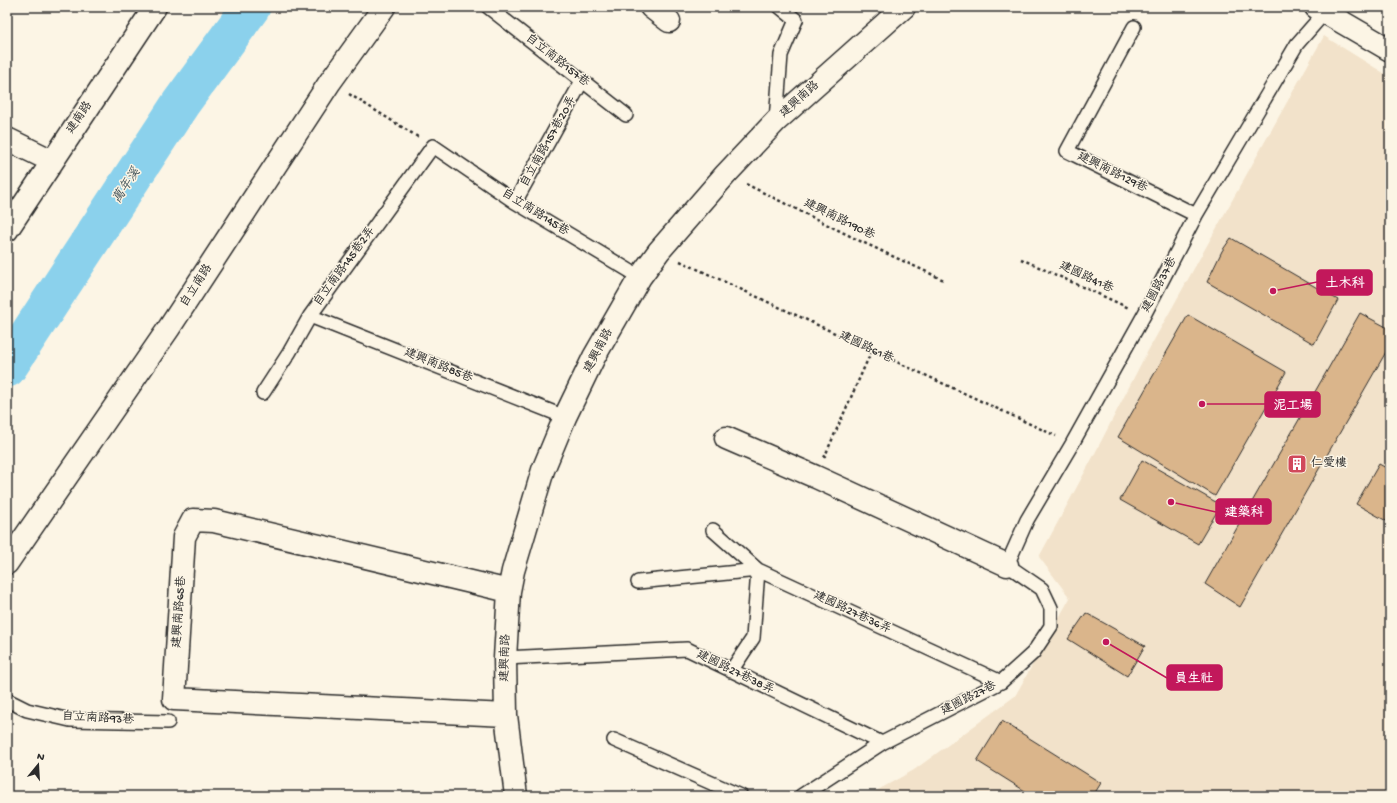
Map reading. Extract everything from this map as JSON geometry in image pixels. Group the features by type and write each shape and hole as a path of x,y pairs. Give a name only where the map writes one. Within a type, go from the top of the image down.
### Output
{"street":[{"name":"建南路","path":"7,230 52,160 155,7"},
{"name":"自立南路","path":"7,563 169,328 330,82 384,7"},
{"path":"651,7 669,21"},
{"name":"建興南路","path":"516,796 506,715 505,658 513,571 543,470 565,417 594,357 640,277 659,251 726,174 776,121 904,7"},
{"path":"1323,9 1390,50"},
{"path":"7,139 52,160"},
{"path":"726,438 816,477 1007,565"},
{"name":"建興南路65巷","path":"506,715 174,700 184,537 193,520 214,521 510,591"}],"lane":[{"name":"自立南路157巷","path":"488,7 626,115"},
{"path":"776,121 781,55 796,20 780,7"},
{"name":"建國路37巷","path":"1007,565 1027,520 1072,444 1144,315 1196,215 1297,44 1323,9"},
{"name":"建興南路129巷","path":"1134,27 1067,151 1196,215"},
{"name":"自立南路157巷20弄","path":"515,202 582,81"},
{"name":"自立南路145巷","path":"433,146 515,202 640,277"},
{"name":"自立南路145巷2弄","path":"263,393 289,353 310,316 433,146"},
{"name":"建興南路85巷","path":"310,316 565,417"},
{"name":"建國路27巷36弄","path":"713,530 758,570 1002,682"},
{"name":"建國路27巷","path":"801,796 882,743 1002,682 1033,653 1051,626 1051,608 1042,588 1007,565"},
{"path":"638,582 758,570 753,638 731,671"},
{"name":"建國路27巷38弄","path":"505,658 687,649 882,743"},
{"name":"自立南路93巷","path":"7,700 27,710 70,720 168,722"},
{"path":"614,740 741,796"}],"path":[{"path":"330,82 433,146"},
{"name":"建興南路190巷","path":"726,174 860,241 944,280"},
{"name":"建國路61巷","path":"659,251 1072,444"},
{"name":"建國路41巷","path":"1021,259 1144,315"},
{"path":"816,477 872,350"}],"shaded area":[{"path":"1324,36 1390,77 1390,796 867,796 914,770 1015,696 1070,598 1039,557 1144,358"}],"building":[{"path":"1231,238 1338,300 1314,344 1207,282 1222,251"},
{"name":"仁愛樓","path":"1360,313 1390,329 1390,345 1240,607 1205,584"},
{"path":"1188,315 1286,372 1215,496 1118,437"},
{"path":"1142,460 1221,505 1198,544 1120,500"},
{"path":"1379,464 1390,470 1390,523 1356,504"},
{"path":"1086,613 1145,646 1127,676 1068,639"},
{"path":"1002,721 1101,783 1093,796 1033,796 977,761"}],"waterway":[{"name":"萬年溪","path":"7,368 181,103 251,7"}],"place":[{"name":"土木科","path":"1273,291"},
{"name":"泥工場","path":"1202,404"},
{"name":"仁愛樓","path":"1297,464"},
{"name":"建築科","path":"1171,502"},
{"name":"員生社","path":"1106,642"}]}
